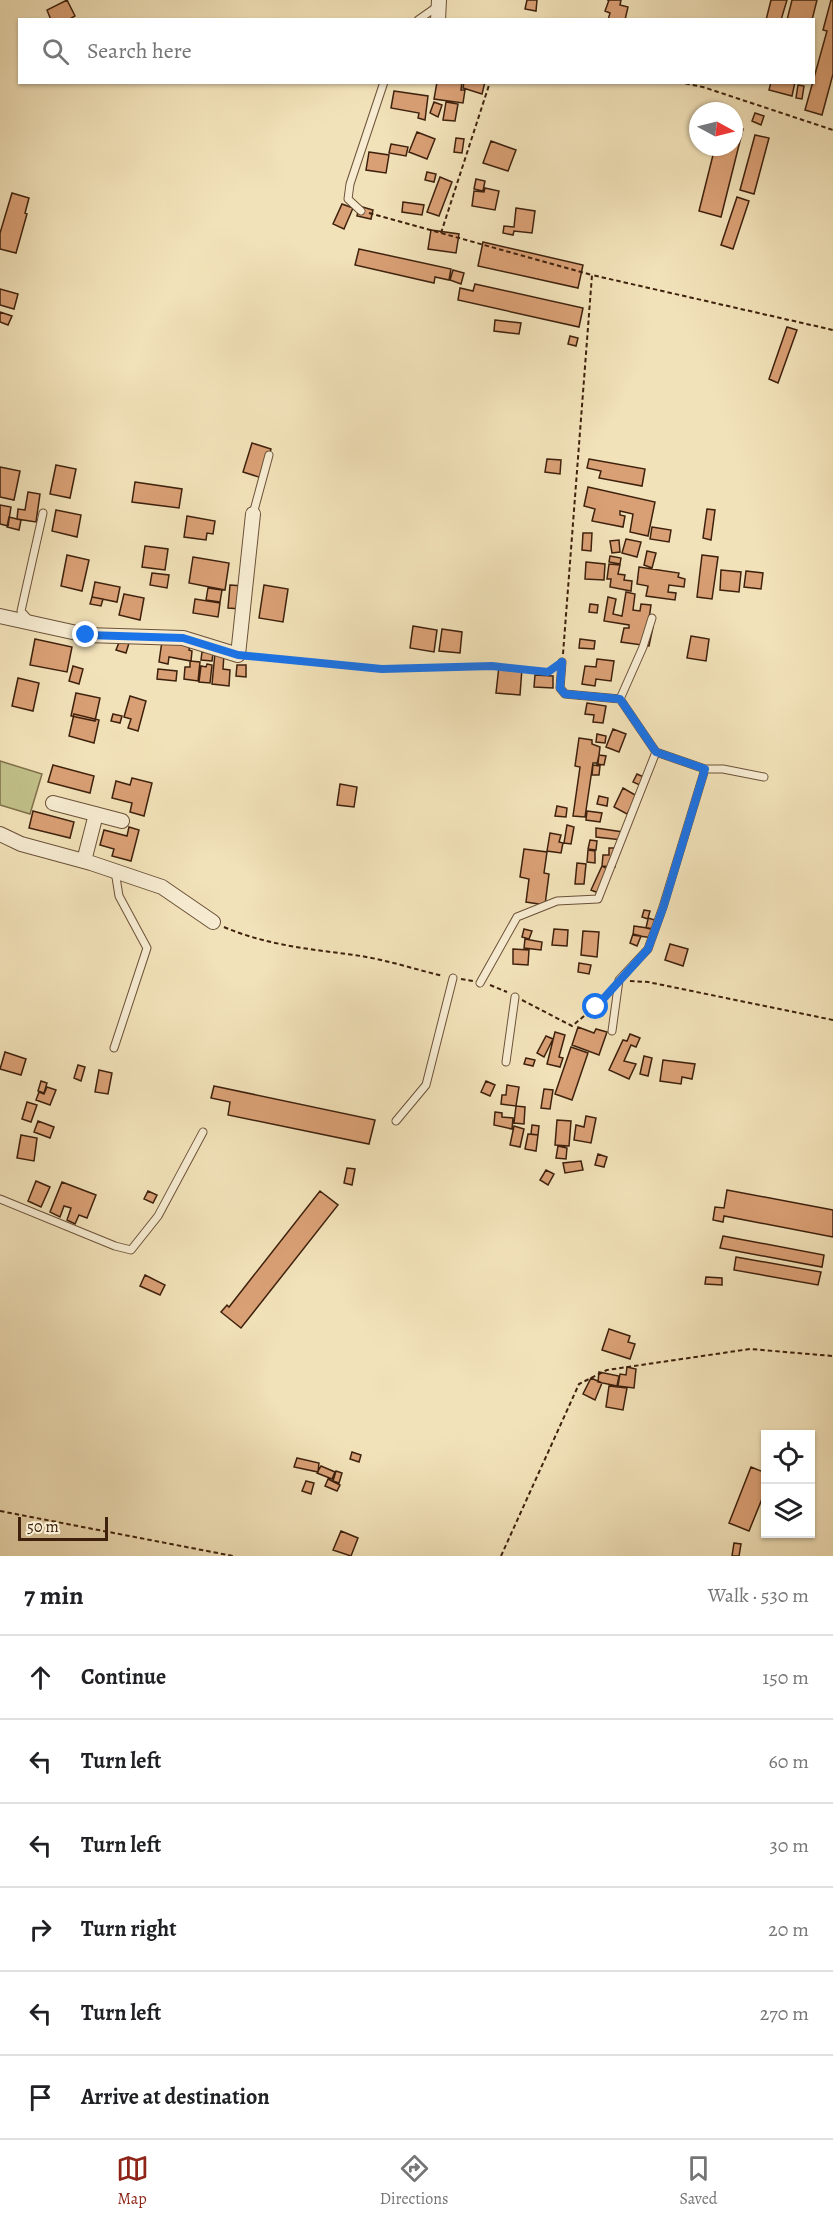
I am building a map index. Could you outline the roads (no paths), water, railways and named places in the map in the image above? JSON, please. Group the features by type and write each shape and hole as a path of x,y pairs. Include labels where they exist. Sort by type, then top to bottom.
{"street":[{"path":"0,616 86,635 183,638 238,655 253,514"},
{"path":"53,803 122,820"},
{"path":"84,861 96,814"},
{"path":"0,834 21,844 84,861 162,887 213,922"}],"lane":[{"path":"422,18 439,8"},
{"path":"360,211 348,199 383,84"},
{"path":"253,514 269,455"},
{"path":"32,623 21,611 43,513"},
{"path":"620,699 643,647 652,618"},
{"path":"562,662 560,688 565,694 620,699"},
{"path":"620,699 656,752 705,769 723,769 764,777"},
{"path":"480,983 517,917 557,901 598,898 656,752"},
{"path":"612,1030 619,980 648,949 663,908 705,769"},
{"path":"114,1048 147,948 119,896 115,871"},
{"path":"396,1120 426,1085 453,978"},
{"path":"506,1062 516,997"},
{"path":"0,1199 115,1246 131,1250 158,1216 203,1132"}]}
